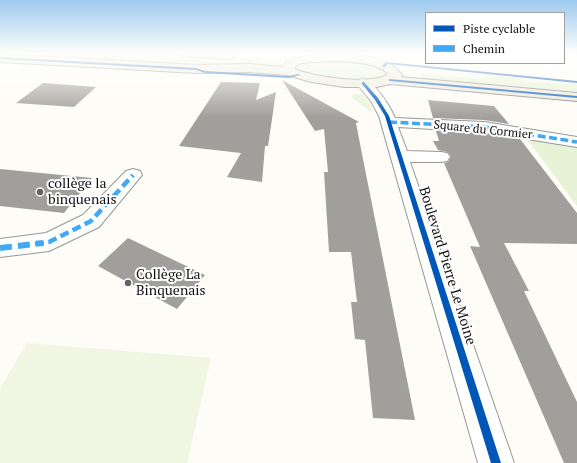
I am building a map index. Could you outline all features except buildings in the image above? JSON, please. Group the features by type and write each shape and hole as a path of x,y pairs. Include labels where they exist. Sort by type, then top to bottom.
{"main road":[{"path":"297,75 319,80 343,83 363,83 391,75 402,75"},
{"path":"391,75 577,97"},
{"path":"498,75 577,82"}],"street":[{"name":"Boulevard Pierre Le Moine","path":"363,83 381,105 389,122 496,463"},
{"name":"Square du Cormier","path":"389,122 484,127 577,142"},
{"path":"399,156 441,158"},
{"path":"0,248 49,242 91,221 132,175"}],"green space":[{"path":"312,75 383,75 367,80 329,79"},
{"path":"420,75 481,79 494,76 520,78 522,81 577,84 577,95 422,81"},
{"path":"354,94 362,94 369,103 373,113 352,98 351,96"},
{"path":"535,132 577,136 577,206 527,139"},
{"path":"27,343 211,358 187,463 0,463 0,388"}],"marked path":[{"path":"389,122 484,127 577,142"},
{"path":"0,248 49,242 91,221 133,175"}],"cycle path":[{"path":"249,75 289,77 298,75"},
{"path":"503,75 577,82"},
{"path":"390,80 577,97"},
{"path":"363,83 377,99 387,116 496,463"}],"place":[{"name":"collège la binquenais","path":"40,192"},
{"name":"Collège La Binquenais","path":"128,283"}]}
